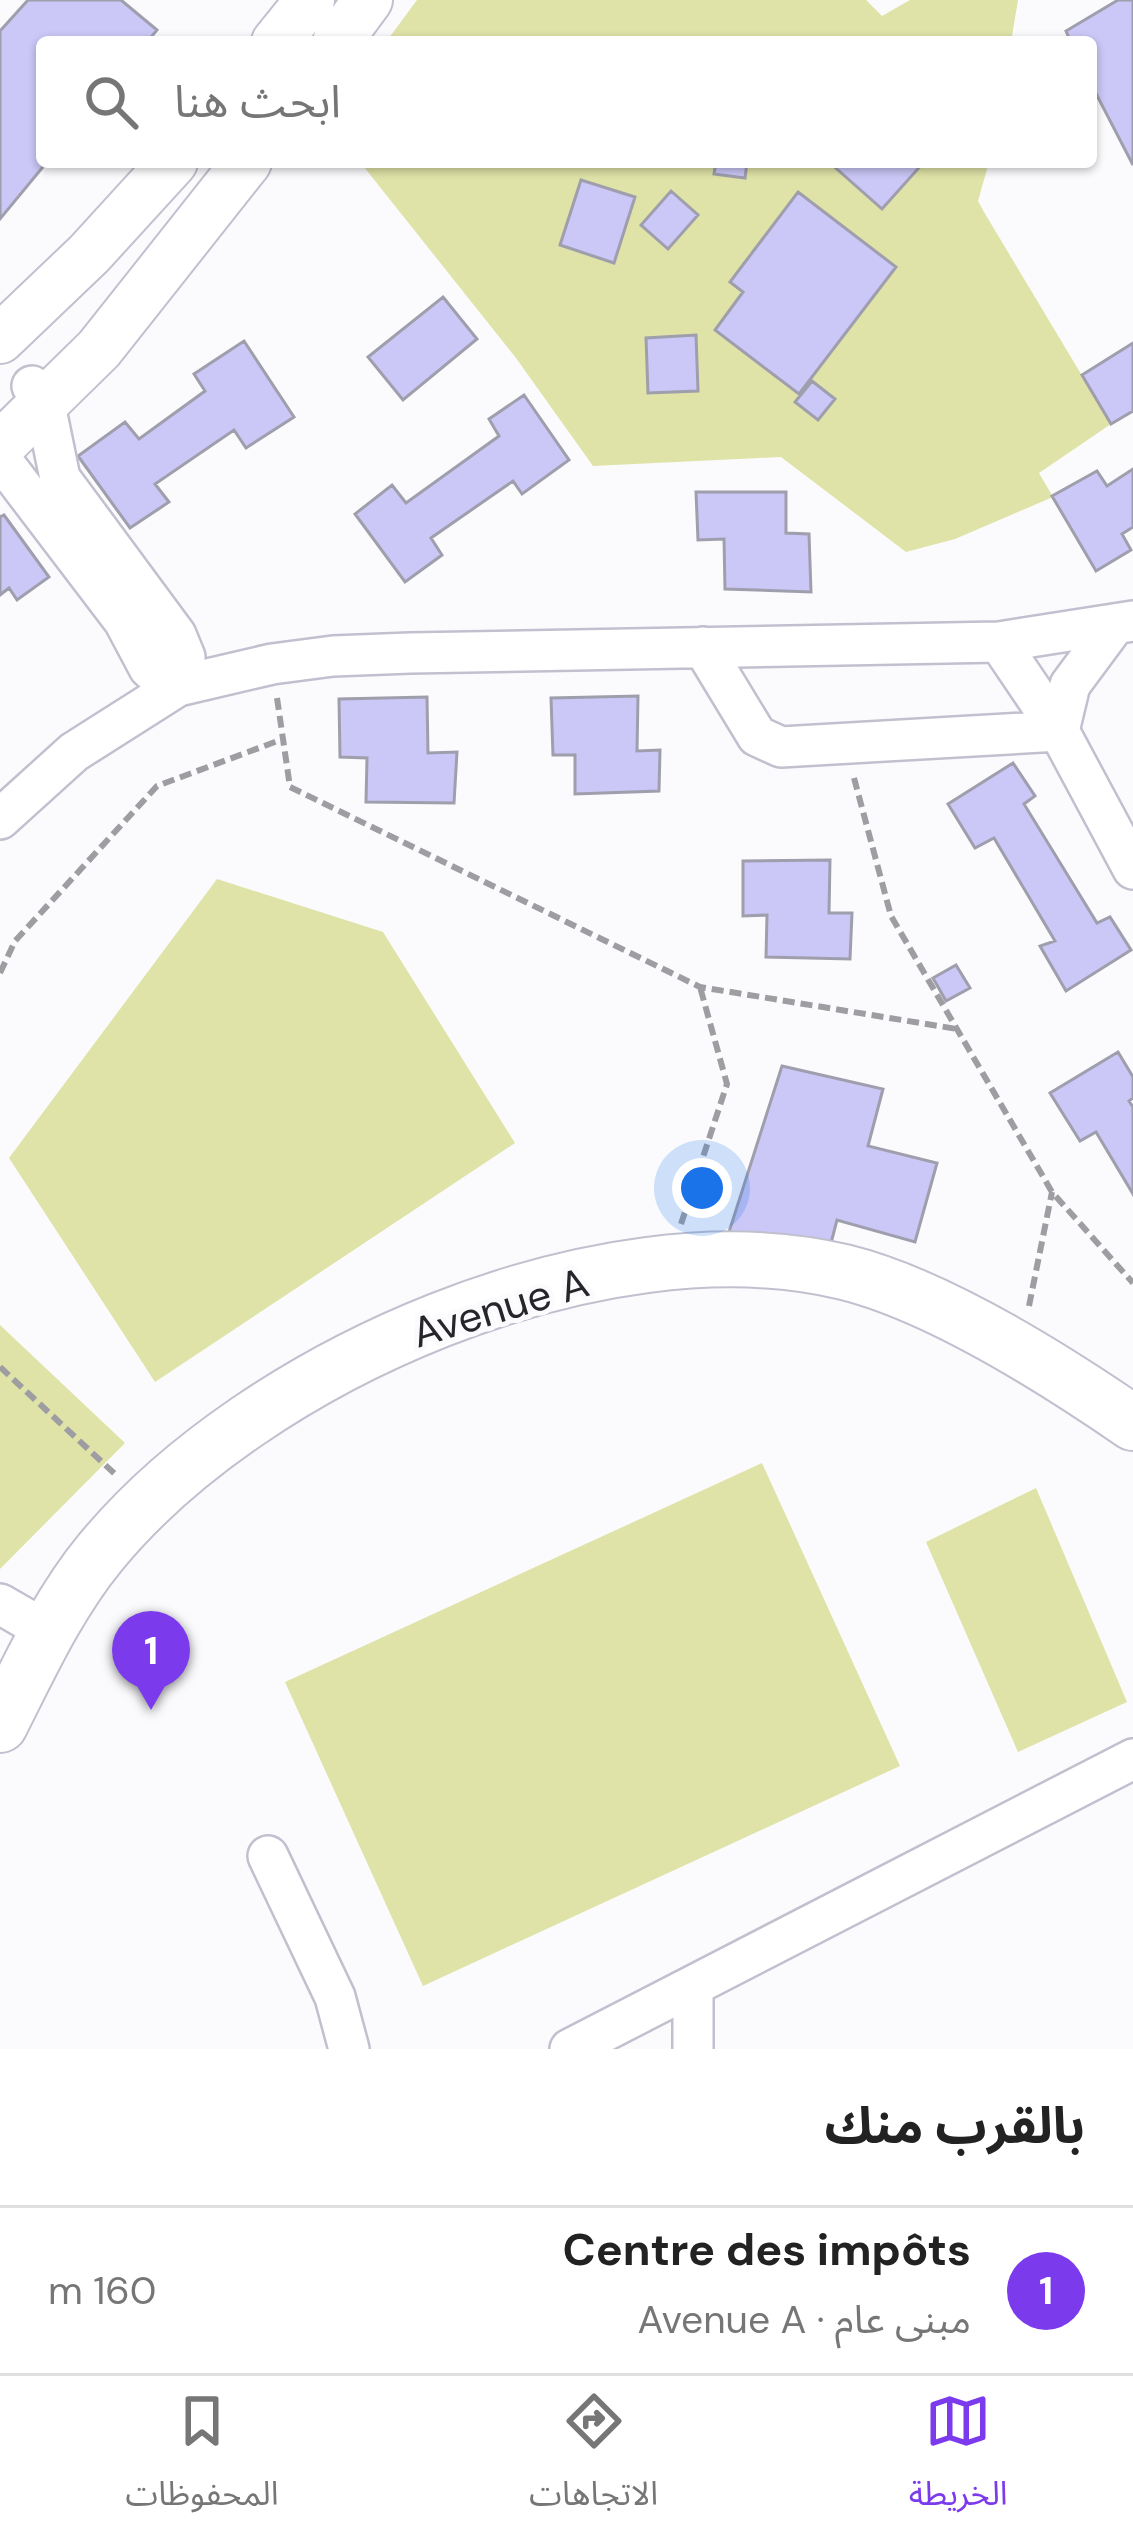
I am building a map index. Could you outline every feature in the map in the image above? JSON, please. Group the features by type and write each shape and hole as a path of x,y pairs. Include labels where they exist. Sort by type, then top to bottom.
{"main road":[{"name":"Avenue A","path":"0,1725 47,1630 100,1552 188,1465 283,1399 373,1348 470,1308 560,1282 669,1262 760,1261 844,1272 912,1298 1019,1351 1133,1423"}],"street":[{"path":"281,36 310,0"},
{"path":"341,36 368,0"},
{"path":"11,398 63,281 167,168"},
{"path":"11,398 99,349 242,168"},
{"path":"11,398 158,644"},
{"path":"11,398 111,602 158,644 272,664"},
{"path":"0,819 74,752 178,686 272,664 410,652 999,642 1123,624"},
{"path":"1059,731 1070,685 1123,624"},
{"path":"999,642 1059,731 1133,869"},
{"path":"158,644 149,668 178,686"},
{"path":"116,722 158,644"},
{"path":"703,647 757,736 781,746 1059,731"},
{"path":"0,1604 47,1630"},
{"path":"570,2049 1133,1759"},
{"path":"268,1856 335,1997 349,2049"},
{"path":"693,1987 693,2049"}],"path":[{"path":"272,664 290,787 700,987 957,1029"},
{"path":"0,973 15,941 157,786 283,739"},
{"path":"845,743 891,916 1052,1192 1133,1283"},
{"path":"669,1262 727,1084 700,987"},
{"path":"1019,1351 1052,1192"},
{"path":"0,1367 148,1504"}],"green space":[{"path":"417,0 866,0 882,16 910,0 1018,0 1012,36 390,36"},
{"path":"365,168 987,168 978,201 1111,424 1039,473 1053,497 955,539 906,552 781,457 593,466 516,358"},
{"path":"217,879 383,932 515,1143 155,1382 9,1158"},
{"path":"0,1325 125,1443 0,1569"},
{"path":"762,1463 900,1766 423,1986 285,1682"},
{"path":"1036,1488 1127,1702 1018,1752 926,1542"}],"building":[{"path":"28,0 121,0 157,30 152,36 36,36 36,168 42,168 0,219 0,31"},
{"path":"1118,0 1133,0 1133,165 1097,96 1097,36 1068,36 1066,31"},
{"path":"715,168 746,168 745,178 714,174"},
{"path":"836,168 919,168 882,209"},
{"path":"581,180 635,197 614,263 560,245"},
{"path":"671,191 698,215 668,249 641,225"},
{"path":"798,192 896,267 799,394 715,330 743,292 730,282"},
{"path":"443,297 477,339 403,400 368,357"},
{"path":"696,335 698,391 648,393 646,338"},
{"path":"244,341 294,417 246,448 234,430 155,484 169,502 130,528 78,456 125,422 139,439 205,391 194,374"},
{"path":"1133,343 1133,411 1111,424 1082,375"},
{"path":"812,381 835,399 818,420 795,402"},
{"path":"524,395 569,460 522,494 513,481 431,538 442,555 405,582 355,514 392,485 406,503 499,436 489,419"},
{"path":"1133,469 1133,527 1122,534 1131,550 1096,571 1052,496 1097,471 1107,486"},
{"path":"696,492 786,492 786,533 809,534 811,592 725,589 724,539 698,540"},
{"path":"4,515 49,577 17,600 9,588 0,595 0,517"},
{"path":"638,696 637,751 660,750 659,791 575,794 575,755 553,755 551,698"},
{"path":"427,697 428,753 457,752 454,803 366,802 367,758 340,757 339,699"},
{"path":"1013,763 1035,796 1024,804 1097,923 1110,917 1131,950 1066,991 1040,946 1055,941 994,838 975,848 948,804"},
{"path":"830,860 829,913 852,913 850,959 766,957 767,915 743,916 743,861"},
{"path":"956,965 970,988 946,1001 933,978"},
{"path":"1118,1052 1133,1077 1129,1101 1133,1107 1133,1194 1096,1132 1080,1141 1050,1093"},
{"path":"782,1066 883,1089 868,1146 937,1163 915,1242 837,1220 831,1243 729,1232"}],"place":[{"name":"Centre des impôts","path":"151,1710"}]}
